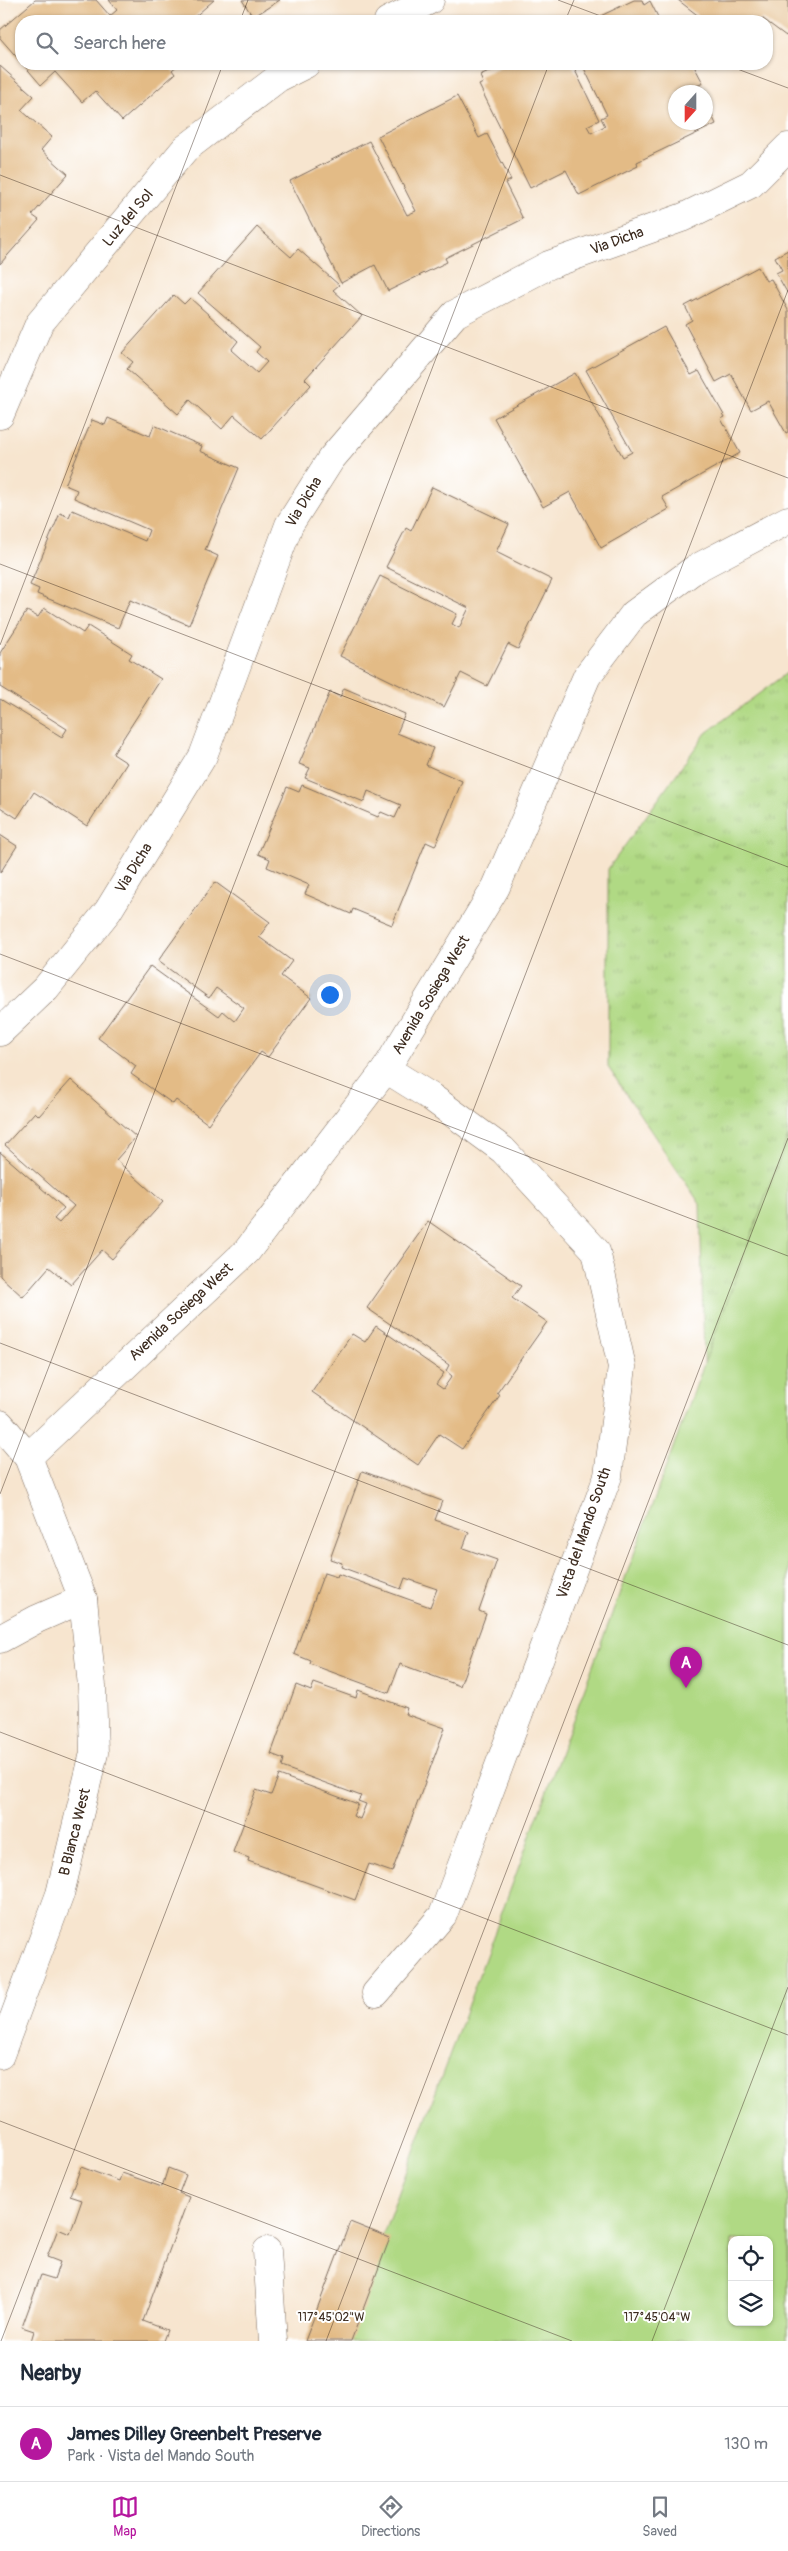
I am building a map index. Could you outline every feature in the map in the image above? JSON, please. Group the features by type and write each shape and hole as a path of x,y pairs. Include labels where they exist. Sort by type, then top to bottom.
{"street":[{"path":"400,15 430,0"},
{"name":"Luz del Sol","path":"0,415 39,324 185,149 278,78 294,70"},
{"name":"Via Dicha","path":"0,1032 46,988 108,911 203,756 289,525 331,459 455,314 549,265 684,217 751,184 788,147"},
{"name":"Avenida Sosiega West","path":"28,1457 247,1251 386,1069 496,887 587,676 634,614 695,569 788,520"},
{"name":"Vista del Mando South","path":"376,1993 443,1915 608,1476 622,1367 596,1251 504,1150 431,1097 386,1069"},
{"name":"B Blanca West","path":"0,1424 28,1457 83,1599 92,1686 94,1753 60,1894 0,2055"},
{"path":"0,1639 38,1619 83,1599"},
{"path":"267,2251 273,2341"}],"green space":[{"path":"788,672 788,2341 460,2341 705,1394 700,1204 608,1067 608,869 706,733"},
{"path":"788,1136 788,2341 344,2341"}],"building":[{"path":"35,0 96,0 109,15 18,15"},
{"path":"109,0 214,0 197,15 111,15 117,10"},
{"path":"242,0 280,0 256,15 252,15"},
{"path":"634,0 642,0 644,5 650,1 657,15 603,15"},
{"path":"678,0 788,0 788,33 786,36 773,26 773,15 697,15"},
{"path":"15,17 15,55 0,38 0,30"},
{"path":"0,66 34,96 21,110 52,137 41,150 68,174 32,215 39,220 0,264"},
{"path":"28,70 172,70 175,74 122,121 95,91 82,102 55,72 41,85"},
{"path":"493,70 575,70 599,120 587,126 591,133 605,126 601,118 607,115 585,70 696,70 703,83 699,85 668,85 668,130 704,130 637,162 638,166 579,195 566,170 530,188 479,85 483,83 480,76"},
{"path":"457,96 479,138 487,134 511,180 505,183 523,219 445,258 447,262 388,291 375,265 341,283 290,181 369,141 407,215 416,211 378,136"},
{"path":"257,227 291,257 298,249 339,285 333,290 362,316 305,379 311,385 262,439 234,415 222,429 190,400 178,414 127,369 133,362 122,353 174,295 184,304 190,298 238,341 231,350 257,373 267,362 256,352 260,347 198,293"},
{"path":"788,250 788,294 776,273 782,270 775,257"},
{"path":"758,267 766,281 771,279 788,310 788,432 786,433 768,401 751,410 731,374 716,382 685,324 692,320 685,306"},
{"path":"664,327 691,375 699,371 725,417 721,419 740,453 662,497 669,509 601,548 570,492 543,507 494,418 575,373 623,457 632,452 586,370"},
{"path":"108,418 150,436 154,425 202,446 200,451 239,468 205,550 218,556 189,625 130,600 118,628 37,594 39,589 30,585 60,513 69,517 72,510 145,541 149,530 74,498 77,490 65,485 92,420 105,425"},
{"path":"432,487 509,524 496,552 552,580 518,649 508,644 487,686 461,673 444,707 340,656 380,576 457,614 452,624 459,628 469,608 386,567 406,528 411,531"},
{"path":"44,608 83,633 88,626 132,654 129,659 161,679 113,754 127,763 87,826 34,792 17,818 0,807 0,699 62,737 67,729 0,687 0,653 27,611 38,617"},
{"path":"344,688 405,714 397,733 433,748 426,765 462,781 435,846 426,842 392,925 353,909 351,914 305,894 309,885 267,867 270,859 258,854 287,787 299,792 302,785 378,817 381,812 395,818 401,805 368,791 364,802 305,778 310,768 299,764 330,692 340,697"},
{"path":"0,835 17,846 0,873"},
{"path":"215,882 270,922 259,937 292,961 281,976 311,998 268,1057 261,1052 208,1124 176,1100 173,1104 131,1074 136,1066 98,1038 150,966 219,1016 223,1011 235,1021 244,1008 216,988 209,998 158,961"},
{"path":"71,1080 136,1137 116,1160 163,1202 112,1259 102,1250 71,1285 49,1267 23,1297 0,1276 0,1152 64,1208 54,1219 59,1223 74,1206 5,1145 35,1112 39,1116"},
{"path":"428,1221 521,1286 512,1298 547,1322 497,1393 500,1395 462,1449 439,1434 418,1465 312,1392 352,1334 365,1342 376,1326 444,1373 436,1384 443,1389 452,1376 446,1371 449,1365 367,1308"},
{"path":"362,1471 442,1501 435,1520 469,1532 463,1548 497,1560 479,1611 486,1614 460,1686 400,1664 389,1693 310,1664 311,1661 294,1654 324,1573 337,1577 338,1574 430,1607 437,1589 405,1578 401,1589 341,1567 342,1563 330,1559"},
{"path":"314,1683 356,1698 358,1690 407,1708 405,1714 445,1728 392,1872 369,1864 355,1900 248,1861 249,1858 233,1852 256,1790 271,1795 279,1775 358,1804 353,1816 360,1819 366,1804 358,1801 361,1796 282,1767 284,1759 271,1754 296,1685 311,1691"},
{"path":"81,2167 119,2181 122,2173 162,2187 168,2168 186,2175 179,2193 189,2197 143,2321 167,2330 163,2341 31,2341 34,2331 22,2327 41,2275 54,2279 60,2262 47,2257 58,2229 70,2234 82,2200 70,2196"},
{"path":"350,2222 390,2238 351,2341 305,2341"}],"place":[{"name":"James Dilley Greenbelt Preserve","path":"686,1688"}]}
